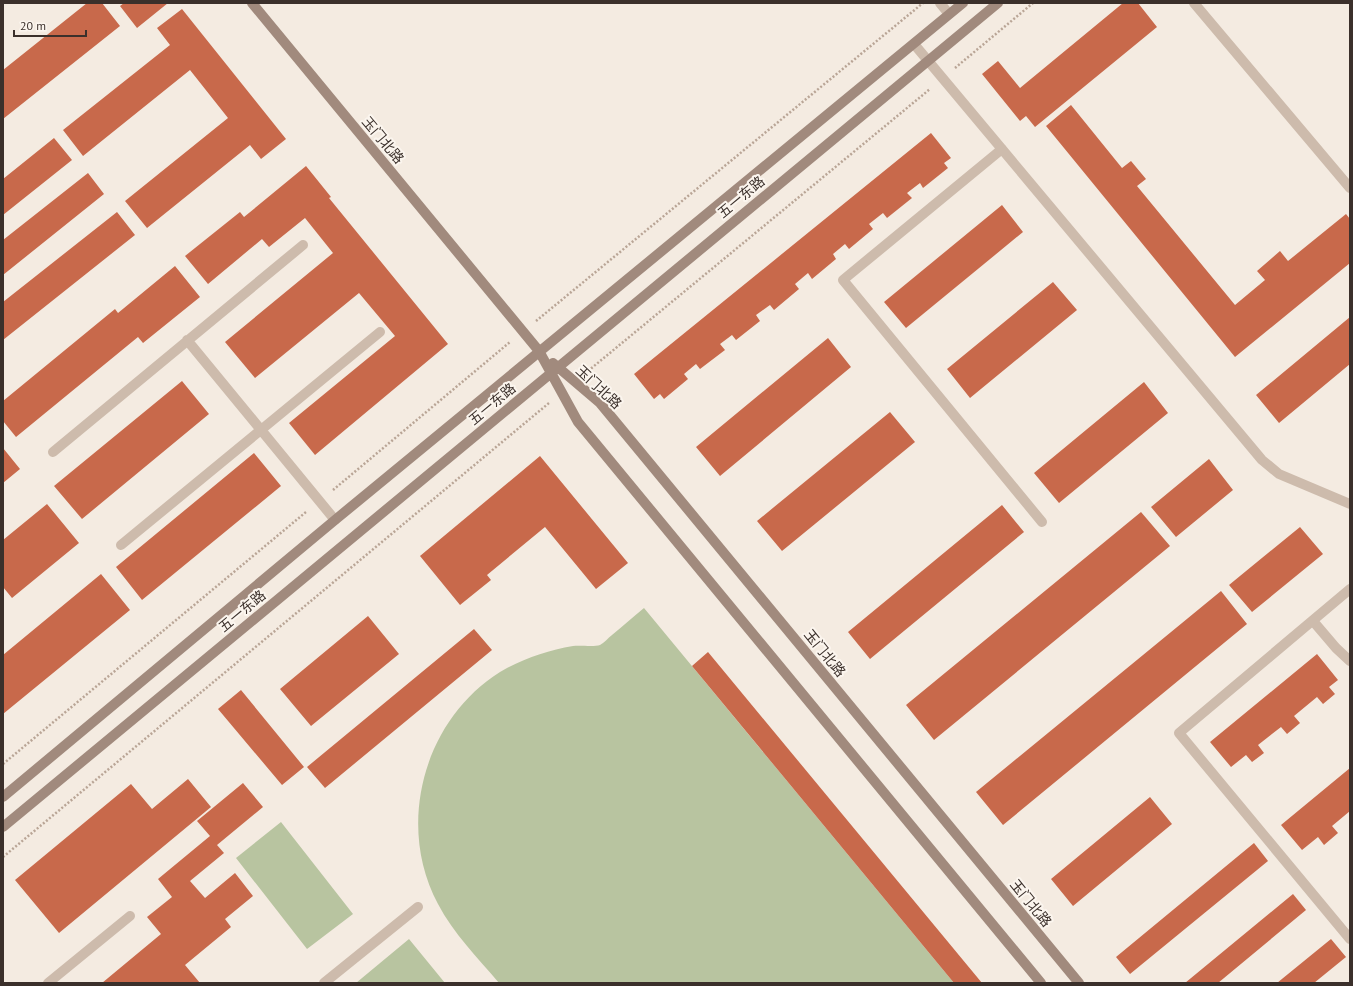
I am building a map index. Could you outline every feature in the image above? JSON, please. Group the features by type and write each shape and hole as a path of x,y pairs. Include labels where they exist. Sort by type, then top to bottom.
{"street":[{"name":"玉门北路","path":"252,3 554,370 574,382 600,403 1079,983"},
{"path":"940,3 950,14"},
{"name":"五一东路","path":"3,797 335,520 963,3"},
{"name":"五一东路","path":"3,827 998,3"},
{"path":"1194,3 1350,188"},
{"path":"914,44 1262,460 1279,474 1350,504"},
{"path":"1002,149 843,280 1042,522"},
{"path":"53,452 303,245"},
{"path":"121,545 380,332"},
{"path":"187,340 335,520"},
{"name":"玉门北路","path":"554,370 562,392 578,422 1041,983"},
{"path":"1350,589 1179,733 1350,939"},
{"path":"1312,621 1350,662"},
{"path":"324,983 418,907"},
{"path":"48,983 130,916"}],"path":[{"path":"3,764 523,332 923,3"},
{"path":"574,382 1033,3"},
{"path":"3,857 562,392"}],"green space":[{"path":"644,608 954,983 499,983 466,945 444,915 438,904 425,872 419,839 419,805 426,772 438,741 456,712 479,688 507,668 539,654 573,646 600,645"},
{"path":"281,822 353,914 307,949 236,858"},
{"path":"409,939 445,983 356,983"}],"building":[{"path":"87,3 102,3 120,26 3,119 3,70"},
{"path":"124,3 168,3 137,28 120,6"},
{"path":"1123,3 1138,3 1157,27 1035,127 1026,116 1020,121 982,74 998,61 1020,88"},
{"path":"182,9 286,139 261,159 250,145 147,228 125,201 228,118 190,70 83,156 63,130 170,45 157,28"},
{"path":"1071,105 1122,168 1131,161 1146,179 1137,186 1235,305 1265,280 1257,271 1280,251 1288,261 1346,214 1350,219 1350,263 1235,357 1046,126"},
{"path":"931,133 951,158 944,163 948,168 923,188 920,183 907,193 912,198 887,218 883,213 869,224 873,229 849,249 845,244 833,254 836,259 812,279 808,273 795,284 799,289 774,310 770,305 756,315 760,321 736,340 732,335 720,344 725,350 700,369 696,364 684,374 688,379 664,399 660,394 654,399 634,374"},
{"path":"54,138 72,160 3,215 3,179"},
{"path":"306,166 331,197 329,198 448,344 315,455 289,423 395,336 359,293 255,378 225,342 333,253 305,218 269,247 262,239 208,284 185,256 240,212 244,217"},
{"path":"88,173 104,194 3,275 3,240"},
{"path":"1002,205 1023,232 906,328 884,302"},
{"path":"117,212 135,235 3,340 3,302"},
{"path":"175,266 200,297 143,343 138,337 16,437 3,421 3,401 115,309 118,313"},
{"path":"1053,282 1077,310 970,398 947,369"},
{"path":"1350,317 1350,364 1279,423 1256,395"},
{"path":"828,338 851,367 720,476 696,447"},
{"path":"182,381 209,414 82,519 54,486"},
{"path":"1144,382 1168,413 1059,503 1034,473"},
{"path":"890,412 915,442 782,551 757,521"},
{"path":"3,448 20,469 3,483"},
{"path":"254,453 281,486 142,600 116,567"},
{"path":"540,456 628,563 596,589 545,527 487,575 491,580 460,605 420,556"},
{"path":"1209,459 1233,490 1176,537 1151,507"},
{"path":"47,504 79,543 12,598 3,587 3,540"},
{"path":"1002,505 1024,532 870,659 848,632"},
{"path":"1141,512 1170,546 934,740 906,705"},
{"path":"1300,527 1323,554 1252,612 1229,585"},
{"path":"101,574 130,610 3,714 3,655"},
{"path":"1221,591 1247,624 1003,825 976,792"},
{"path":"368,616 399,654 311,726 280,689"},
{"path":"474,629 492,650 325,788 307,767"},
{"path":"708,652 982,983 954,983 692,666"},
{"path":"1317,654 1338,680 1329,687 1335,694 1323,704 1317,697 1294,716 1300,723 1287,734 1281,727 1258,745 1264,753 1252,762 1246,755 1231,767 1210,742"},
{"path":"241,690 304,767 282,785 218,709"},
{"path":"1350,768 1350,811 1332,826 1338,833 1324,845 1318,837 1302,850 1281,825"},
{"path":"188,779 211,807 59,933 15,880 131,784 152,809"},
{"path":"243,783 263,807 217,845 224,853 190,881 205,898 235,873 253,896 225,919 231,927 185,965 200,983 102,983 161,934 147,917 172,897 158,879 210,836 197,821"},
{"path":"1150,797 1172,824 1073,906 1051,879"},
{"path":"1254,843 1268,861 1130,974 1116,957"},
{"path":"1293,894 1306,910 1218,983 1185,983"},
{"path":"1331,939 1346,957 1314,983 1277,983"}]}
